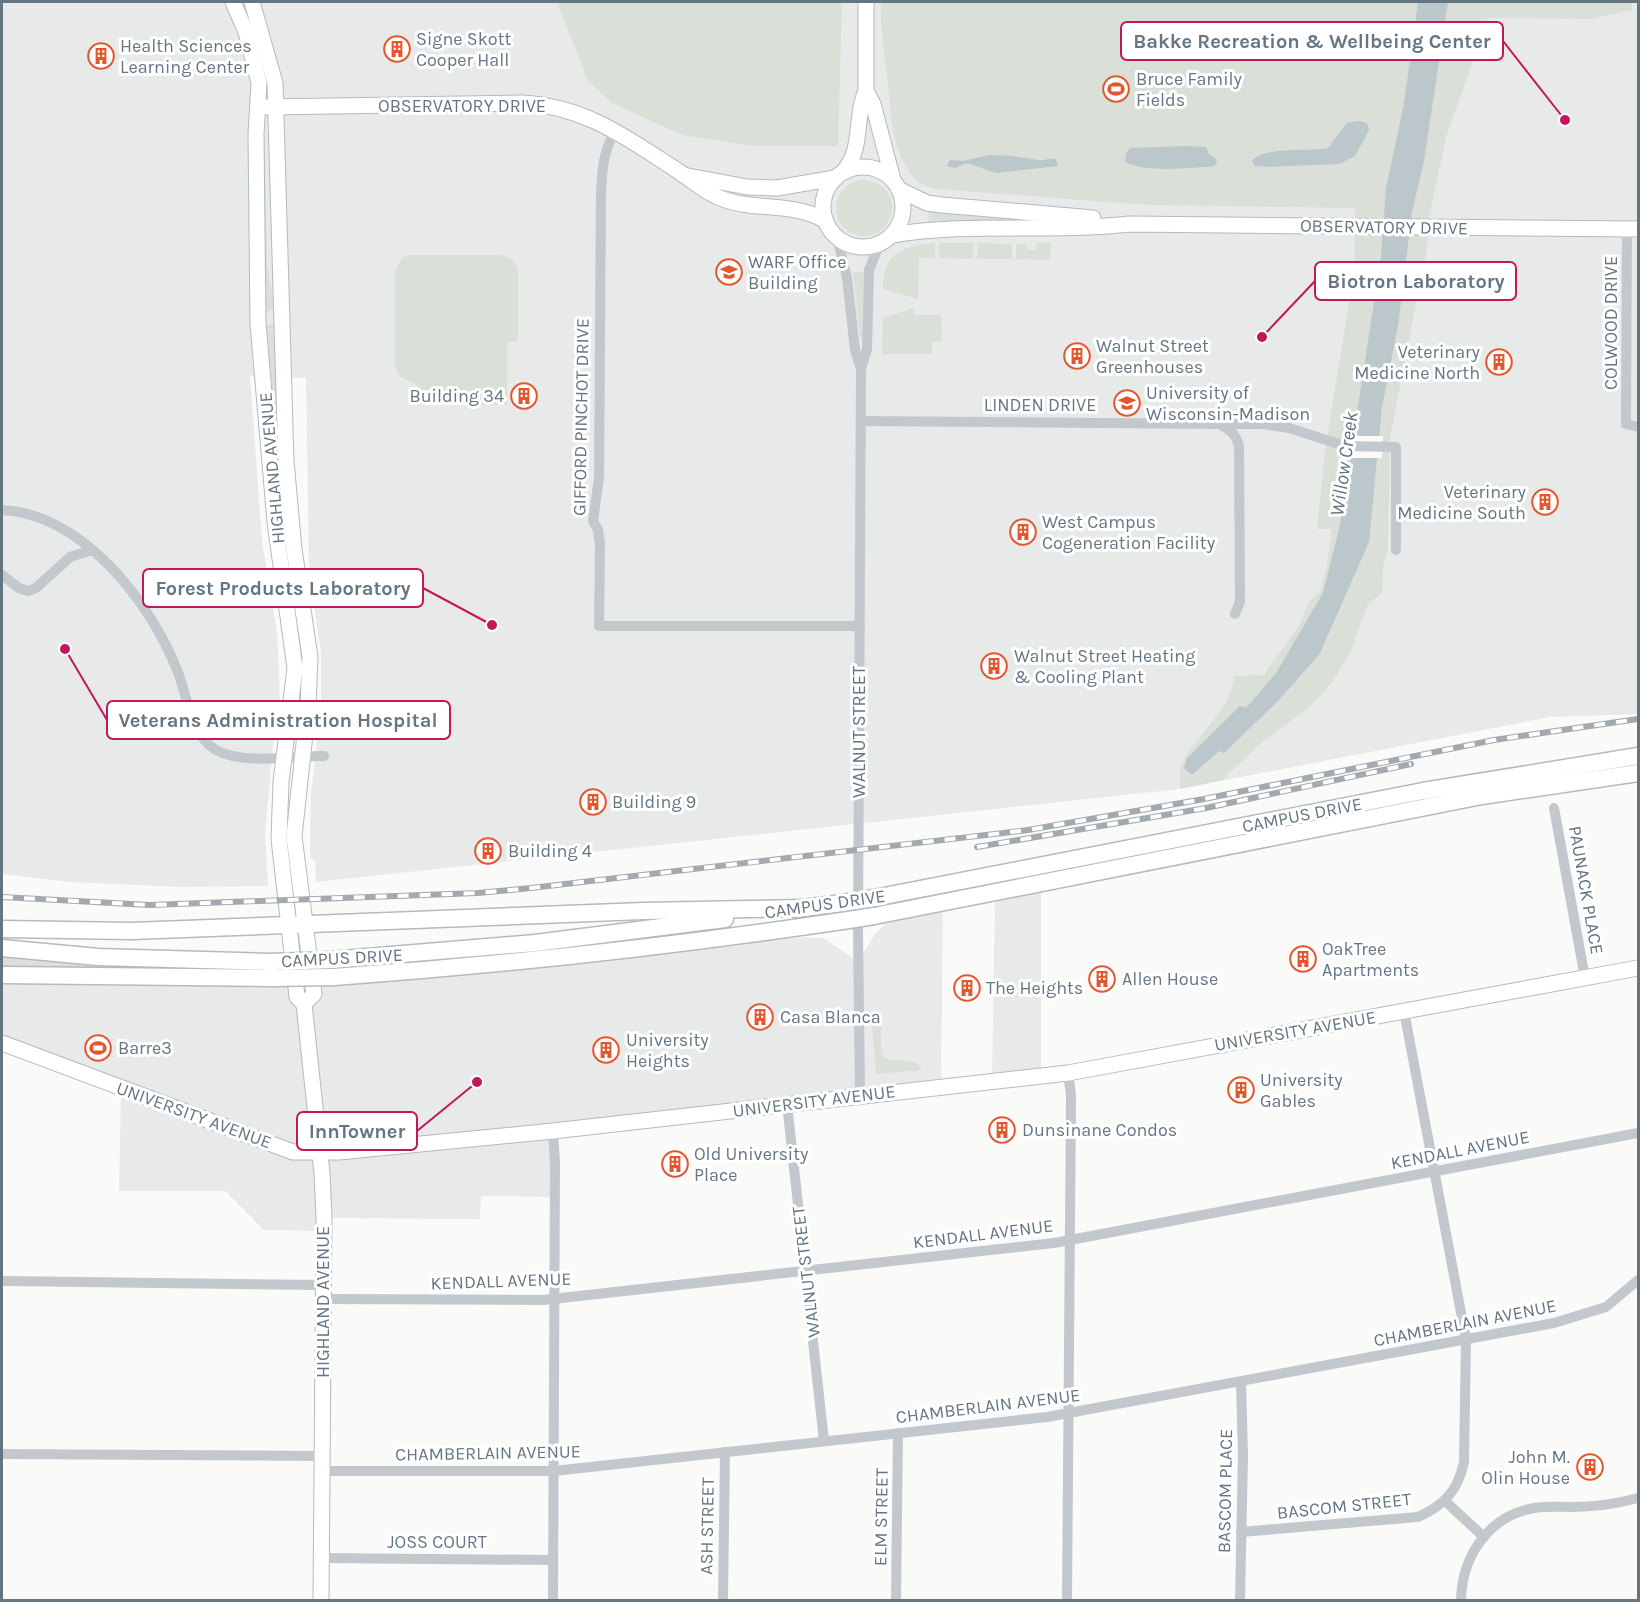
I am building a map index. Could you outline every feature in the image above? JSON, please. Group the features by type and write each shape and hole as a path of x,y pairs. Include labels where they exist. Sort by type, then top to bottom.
{"main road":[{"name":"CAMPUS DRIVE","path":"332,969 874,898 1423,791 1638,756"},
{"name":"CAMPUS DRIVE","path":"2,975 494,965 735,937 874,916 1482,796 1638,773"},
{"path":"2,929 85,932 643,911 806,908"},
{"name":"CAMPUS DRIVE","path":"2,948 271,970"}],"street":[{"name":"HIGHLAND AVENUE","path":"234,2 254,58 259,83 258,322 275,522 295,668 284,757 279,839 297,997 304,1004 320,1152 324,1218 321,1600"},
{"name":"HIGHLAND AVENUE","path":"252,2 275,83 286,461 294,549 310,657 309,696 294,836 314,994 304,1004"},
{"path":"866,2 866,91 860,104 854,156 824,198 826,221 837,237 850,245 865,247 886,239 902,214 873,104 866,91"},
{"name":"OBSERVATORY DRIVE","path":"258,108 543,104 577,112 615,131 683,175 698,189 722,199 760,206 800,209 826,221"},
{"name":"GIFFORD PINCHOT DRIVE","path":"615,131 602,164 599,478 597,509 593,520 598,530 600,544 599,626 860,626"},
{"path":"839,175 856,167 870,167 883,172 896,185"},
{"name":"OBSERVATORY DRIVE","path":"683,175 747,187 777,188 839,175"},
{"name":"OBSERVATORY DRIVE","path":"896,185 927,203 1102,218 1129,224"},
{"name":"OBSERVATORY DRIVE","path":"886,239 940,228 1102,227 1129,224 1633,229"},
{"name":"COLWOOD DRIVE","path":"1632,424 1633,229"},
{"name":"WALNUT STREET","path":"837,237 847,278 855,350 861,369"},
{"name":"WALNUT STREET","path":"861,1095 861,369 867,349 869,270 886,239"},
{"name":"LINDEN DRIVE","path":"861,421 1263,424 1289,428 1348,447 1396,447 1396,550"},
{"path":"1222,425 1235,436 1239,448 1240,602 1235,614"},
{"path":"2,510 33,515 68,531 92,550 123,581 163,641 178,672 203,741 234,757 324,756"},
{"path":"2,575 19,588 28,591 36,588 70,558 92,550"},
{"name":"PAUNACK PLACE","path":"1554,808 1585,978"},
{"name":"UNIVERSITY AVENUE","path":"2,1043 293,1152 320,1152 553,1131 1068,1073 1638,968"},
{"path":"1404,1011 1466,1340 1464,1462 1460,1480 1445,1501 1484,1537"},
{"path":"1067,1600 1071,1095 1068,1073"},
{"name":"WALNUT STREET","path":"787,1104 824,1441"},
{"path":"553,1131 555,1163 553,1600"},
{"name":"KENDALL AVENUE","path":"2,1281 554,1299 1070,1240 1638,1133"},
{"name":"CHAMBERLAIN AVENUE","path":"2,1454 554,1471 1070,1414 1587,1315 1606,1307 1638,1280"},
{"name":"BASCOM PLACE","path":"1240,1600 1241,1382"},
{"name":"ELM STREET","path":"896,1600 898,1433"},
{"name":"ASH STREET","path":"723,1600 725,1452"},
{"path":"1461,1600 1461,1585 1467,1564 1484,1537 1496,1524 1529,1509 1602,1506 1638,1498"},
{"name":"BASCOM STREET","path":"1241,1532 1418,1517 1445,1501"},
{"name":"JOSS COURT","path":"321,1558 553,1560"}],"shaded area":[{"name":"University of Wisconsin-Madison","path":"2,2 1638,2 1638,714 1550,717 1180,789 316,882 315,861 310,857 310,832 311,794 321,703 321,653 309,570 306,378 250,376 262,541 277,632 279,674 280,712 273,745 265,835 268,886 184,887 69,882 2,874"},
{"path":"557,2 842,2 838,146 753,146 682,135 612,103 588,81"},
{"path":"881,2 1632,2 1632,10 1591,19 1488,18 1447,134 1429,216 1427,248 1390,437 1388,548 1383,567 1382,593 1368,604 1351,651 1333,681 1311,706 1261,743 1222,780 1180,789 1180,771 1183,761 1189,750 1221,711 1232,689 1234,676 1264,675 1300,624 1309,602 1320,592 1326,570 1332,529 1317,529 1326,444 1354,273 1355,208 1148,205 937,189 922,184 910,174 896,143 882,38"},
{"path":"1418,2 1448,2 1424,161 1412,212 1398,326 1382,407 1369,542 1319,655 1277,702 1224,753 1219,751 1192,775 1184,768 1187,758 1240,706 1246,708 1276,673 1323,593 1340,525 1381,256 1386,188 1404,103"},
{"path":"1358,121 1367,123 1369,130 1355,156 1340,164 1266,167 1255,166 1252,161 1258,156 1276,151 1328,148 1347,123"},
{"path":"262,142 265,142 267,264 274,306 266,314"},
{"path":"1206,147 1209,154 1217,160 1215,166 1156,169 1125,162 1126,153 1130,148"},
{"path":"989,155 1041,160 1056,159 1058,166 996,173 967,163 955,168 947,166 950,160 963,161"},
{"path":"864,180 875,182 884,188 890,197 892,208 890,219 884,228 875,234 864,236 853,234 844,228 838,219 836,208 838,197 844,188 853,182"},
{"path":"929,210 1032,218 1032,222 928,223"},
{"path":"1051,242 1050,260 1016,259 1016,244 1026,243 1026,249 1036,250 1037,243"},
{"path":"935,243 935,258 919,258 918,299 883,289 886,267 891,259 904,250"},
{"path":"939,243 974,243 973,259 939,258"},
{"path":"978,243 1012,244 1012,259 977,259"},
{"path":"410,255 503,255 513,260 518,269 518,342 507,342 507,405 417,404 417,385 399,376 395,365 395,272 402,258"},
{"path":"853,272 864,272 862,338 860,337"},
{"path":"914,308 914,315 941,315 942,341 932,341 932,354 882,354 883,318"},
{"path":"276,322 285,525 283,525 267,326"},
{"path":"1041,884 1041,1076 992,1081 995,893"},
{"path":"943,903 941,1087 553,1131 555,1197 481,1196 480,1219 324,1218 324,1231 264,1230 225,1191 119,1191 121,1088 2,1043 2,975 272,978 735,937 824,938 858,962 875,934 890,919"},
{"path":"2,956 118,965 118,968 2,966"},
{"path":"872,1021 881,1024 881,1048 885,1058 917,1063 922,1070 876,1074"}],"pier":[{"path":"1352,436 1383,436 1382,458 1349,458"}],"railway":[{"path":"2,897 150,905 478,893 531,888 1028,830 1204,799 1494,740 1638,719"},
{"path":"977,847 1206,808 1411,764"}],"place":[{"name":"Signe Skott Cooper Hall","path":"397,49"},
{"name":"Health Sciences Learning Center","path":"101,56"},
{"name":"Bruce Family Fields","path":"1116,89"},
{"name":"Bakke Recreation & Wellbeing Center","path":"1565,120"},
{"name":"WARF Office Building","path":"729,272"},
{"name":"Biotron Laboratory","path":"1262,337"},
{"name":"Walnut Street Greenhouses","path":"1077,356"},
{"name":"Veterinary Medicine North","path":"1499,362"},
{"name":"Building 34","path":"524,396"},
{"name":"University of Wisconsin-Madison","path":"1127,403"},
{"name":"Veterinary Medicine South","path":"1545,502"},
{"name":"West Campus Cogeneration Facility","path":"1023,532"},
{"name":"Forest Products Laboratory","path":"492,625"},
{"name":"Veterans Administration Hospital","path":"65,649"},
{"name":"Walnut Street Heating & Cooling Plant","path":"994,666"},
{"name":"Building 9","path":"593,802"},
{"name":"Building 4","path":"488,851"},
{"name":"OakTree Apartments","path":"1303,959"},
{"name":"Allen House","path":"1102,979"},
{"name":"The Heights","path":"967,988"},
{"name":"Casa Blanca","path":"760,1017"},
{"name":"Barre3","path":"98,1048"},
{"name":"University Heights","path":"606,1050"},
{"name":"InnTowner","path":"477,1082"},
{"name":"University Gables","path":"1241,1090"},
{"name":"Dunsinane Condos","path":"1002,1130"},
{"name":"Old University Place","path":"675,1164"},
{"name":"John M. Olin House","path":"1590,1467"}],"water label":[{"name":"Willow Creek","path":"1344,464"}]}
